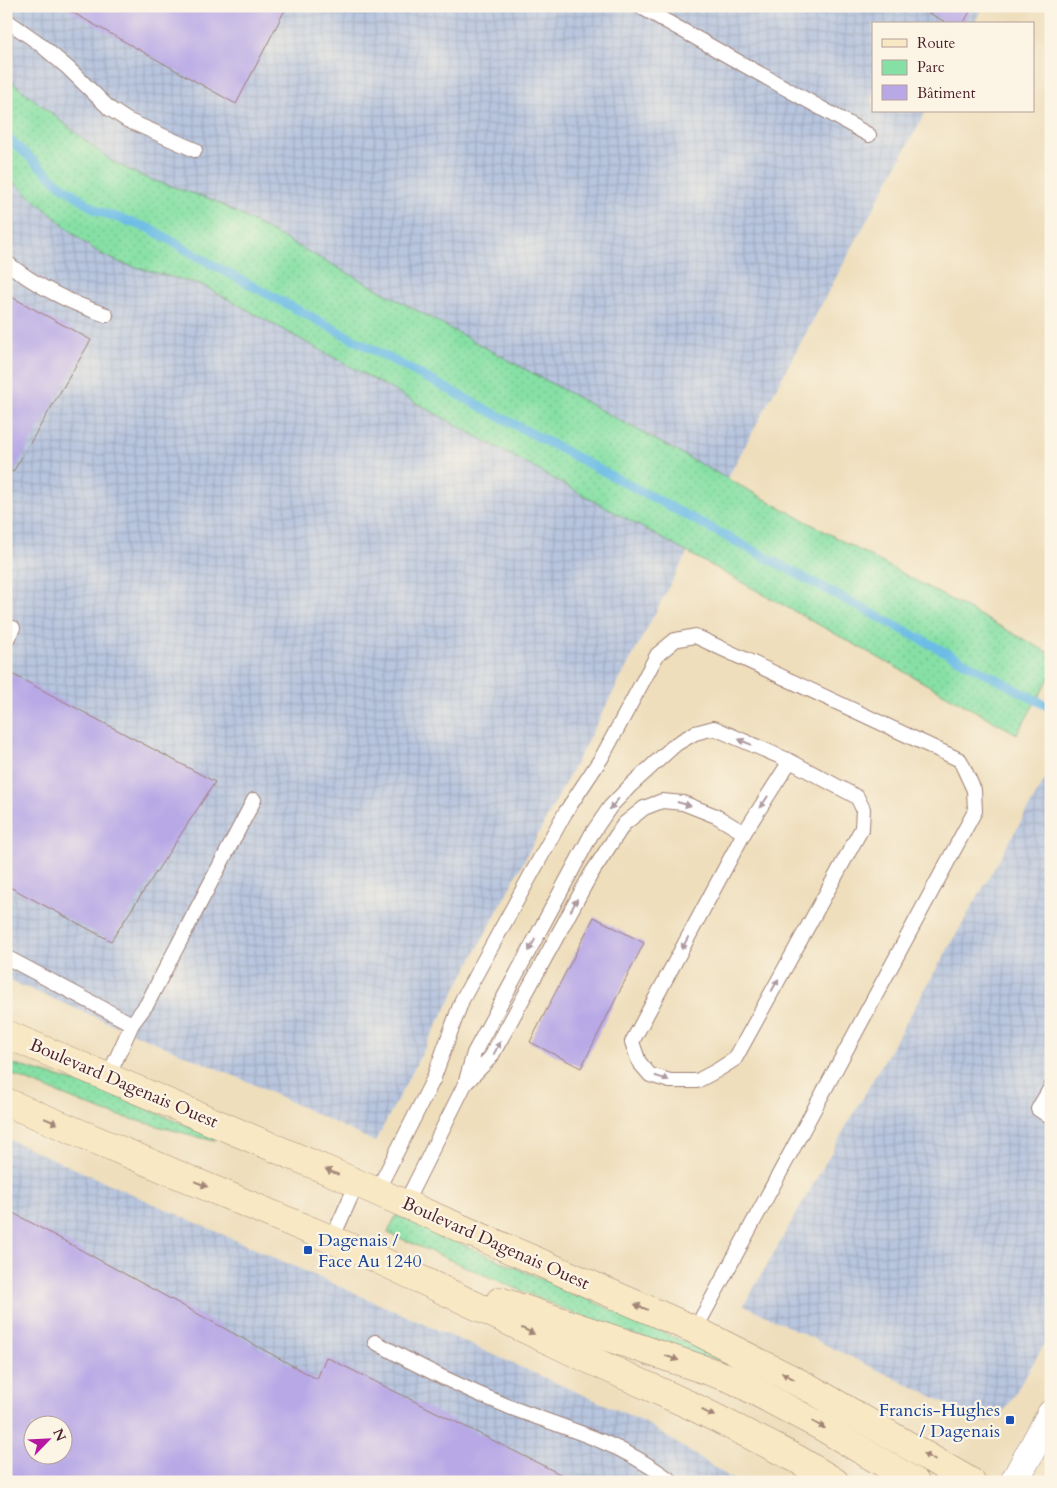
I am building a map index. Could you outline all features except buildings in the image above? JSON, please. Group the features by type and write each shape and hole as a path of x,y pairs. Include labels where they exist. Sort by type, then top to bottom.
{"main road":[{"name":"Boulevard Dagenais Ouest","path":"6,1034 367,1187 695,1330 813,1390 971,1482"},
{"path":"6,1102 373,1257 709,1414 797,1459 835,1482"},
{"path":"373,1257 732,1379 824,1428 915,1482"}],"street":[{"path":"1014,1482 1051,1414"}],"lane":[{"path":"639,6 869,135"},
{"path":"6,20 36,41 68,68 110,109 127,120 195,150"},
{"path":"6,262 29,279 65,299 106,315"},
{"path":"332,1239 367,1187 433,1080 462,1000 565,813 602,758 657,656 675,640 695,636 960,760 974,790 975,811 695,1330"},
{"path":"406,1204 465,1084 474,1053 591,835 610,807 676,744 695,733 714,728 790,760 857,797 863,809 862,828 735,1058 698,1081 670,1081 650,1074 639,1062 632,1042 744,833 790,760"},
{"path":"108,1077 132,1024 147,1004 254,800"},
{"path":"465,1084 492,1057 591,874 624,824 644,808 662,801 684,803 716,816 744,833"},
{"path":"6,957 132,1024"},
{"path":"1051,1087 1038,1109 1051,1118"},
{"path":"375,1342 411,1362 476,1392 602,1441 661,1473 673,1482"}],"shaded area":[{"path":"6,6 983,6 975,22 872,22 872,112 925,112 679,568 375,1142 251,1083 6,979"},
{"path":"1051,769 1051,1333 1006,1409 998,1418 987,1423 744,1305"},
{"path":"6,1138 644,1422 737,1482 6,1482"}],"green space":[{"path":"6,77 111,161 146,178 213,200 1051,654 1051,675 1017,734 204,286 121,263 101,254 81,240 6,175"},
{"path":"6,1062 99,1089 215,1137 214,1141 105,1112 6,1072"},
{"path":"396,1215 690,1344 744,1370 591,1321 388,1233"}],"waterway":[{"path":"6,136 58,183 98,211 151,229 211,264 1051,708"}],"place":[{"name":"Dagenais / Face Au 1240","path":"308,1250"},
{"name":"Francis-Hughes / Dagenais","path":"1010,1420"}]}
